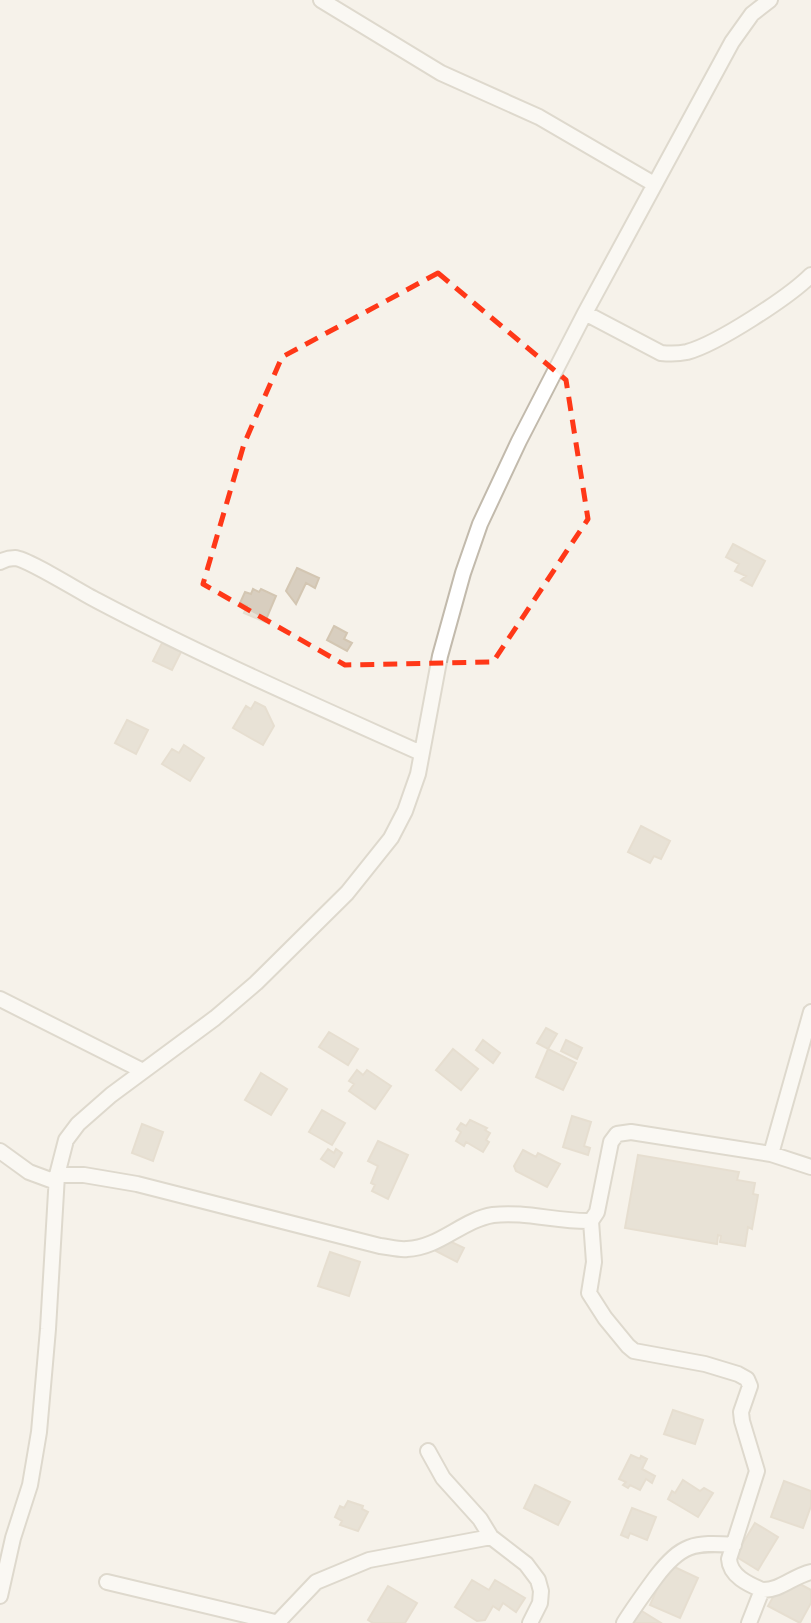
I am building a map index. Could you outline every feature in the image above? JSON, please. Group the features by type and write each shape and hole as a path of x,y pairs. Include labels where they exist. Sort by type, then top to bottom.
{"street":[{"path":"321,0 440,74 539,117 654,184"},
{"path":"0,1596 13,1538 30,1485 39,1432 56,1179 66,1140 78,1124 256,983 347,893 391,838 405,811 418,774 440,656 480,524 519,441 654,184 738,31 764,2"},
{"path":"585,313 660,353 688,352 713,341 764,310 811,275"},
{"path":"0,562 16,558 26,561 177,643 421,753"},
{"path":"0,999 143,1071"},
{"path":"771,1154 811,1012"},
{"path":"811,1167 771,1154 631,1132 617,1133 611,1142 597,1212 591,1221 594,1262 589,1293 605,1318 634,1351 705,1364 738,1374 747,1380 750,1386 741,1412 757,1471 729,1559 731,1569 762,1591 780,1587 797,1575 811,1572"},
{"path":"0,1151 29,1172 56,1179 83,1175 137,1184 380,1247 407,1249 425,1246 479,1218 495,1215 515,1214 566,1222 591,1221"},
{"path":"428,1451 443,1478 480,1519 491,1537 526,1564 538,1580 540,1603 530,1623"},
{"path":"107,1581 279,1623 316,1582 369,1560 491,1537"},
{"path":"624,1623 665,1564 678,1552 703,1544 734,1545"},
{"path":"749,1623 762,1591"}],"highlighted area":[{"path":"438,273 566,380 588,519 493,662 345,665 203,584 244,444 282,357"}],"building":[{"path":"733,544 765,561 752,586 741,580 746,576 735,571 739,564 726,557"},
{"path":"297,568 319,578 315,588 306,583 296,604 286,591"},
{"path":"253,589 259,592 261,589 276,596 265,622 244,613 247,606 240,603 245,592 251,594"},
{"path":"334,626 347,633 344,639 352,643 347,651 327,640"},
{"path":"162,643 181,652 172,670 153,661"},
{"path":"255,702 265,707 274,726 263,745 233,728 246,706 251,709"},
{"path":"127,720 148,730 136,754 115,743"},
{"path":"184,745 204,758 190,781 162,764 172,749 179,753"},
{"path":"641,826 670,841 661,859 654,856 650,863 628,852"},
{"path":"546,1028 557,1034 548,1049 537,1043"},
{"path":"329,1032 358,1049 348,1065 319,1047"},
{"path":"483,1040 500,1053 493,1063 476,1050"},
{"path":"566,1040 582,1048 577,1059 561,1051"},
{"path":"453,1049 478,1069 461,1090 436,1070"},
{"path":"548,1049 576,1063 563,1090 536,1077"},
{"path":"357,1070 363,1075 367,1070 391,1086 375,1109 349,1091 354,1084 349,1081"},
{"path":"261,1073 287,1089 271,1115 245,1100"},
{"path":"322,1110 345,1123 332,1145 309,1132"},
{"path":"572,1116 591,1122 584,1146 590,1148 588,1155 563,1147"},
{"path":"470,1120 487,1128 485,1130 490,1133 486,1140 489,1142 483,1152 466,1142 464,1146 456,1141 461,1132 457,1129 461,1123 466,1126"},
{"path":"142,1124 163,1132 153,1161 132,1153"},
{"path":"378,1141 408,1155 388,1199 372,1191 375,1185 371,1183 378,1166 368,1161"},
{"path":"328,1149 334,1153 336,1149 342,1153 334,1167 321,1159"},
{"path":"523,1150 536,1157 538,1153 560,1164 547,1187 516,1171 514,1166"},
{"path":"638,1155 739,1172 737,1180 755,1183 753,1194 758,1195 752,1229 748,1227 745,1246 720,1242 721,1236 718,1235 717,1244 625,1228"},
{"path":"443,1238 464,1248 457,1262 436,1251"},
{"path":"330,1252 360,1262 349,1296 318,1286"},
{"path":"673,1410 703,1420 695,1444 664,1434"},
{"path":"631,1455 647,1459 642,1469 655,1476 652,1483 646,1479 640,1490 630,1485 628,1488 623,1485 626,1482 619,1479"},
{"path":"683,1480 700,1491 704,1488 713,1493 698,1517 668,1499"},
{"path":"784,1481 811,1491 811,1506 803,1528 771,1517"},
{"path":"535,1485 570,1502 558,1525 524,1508"},
{"path":"348,1501 363,1506 362,1509 368,1512 358,1531 340,1525 342,1521 335,1517 340,1506 344,1508"},
{"path":"632,1508 656,1517 647,1540 630,1533 628,1538 621,1535"},
{"path":"755,1523 778,1537 758,1570 735,1556"},
{"path":"668,1564 698,1578 680,1618 650,1605"},
{"path":"785,1576 811,1590 811,1603 800,1623 768,1606"},
{"path":"472,1580 489,1590 495,1580 525,1598 516,1612 503,1603 499,1610 493,1606 485,1620 477,1621 455,1607"},
{"path":"388,1586 417,1603 405,1623 373,1623 368,1620"},
{"path":"637,1608 661,1623 628,1623"}]}
